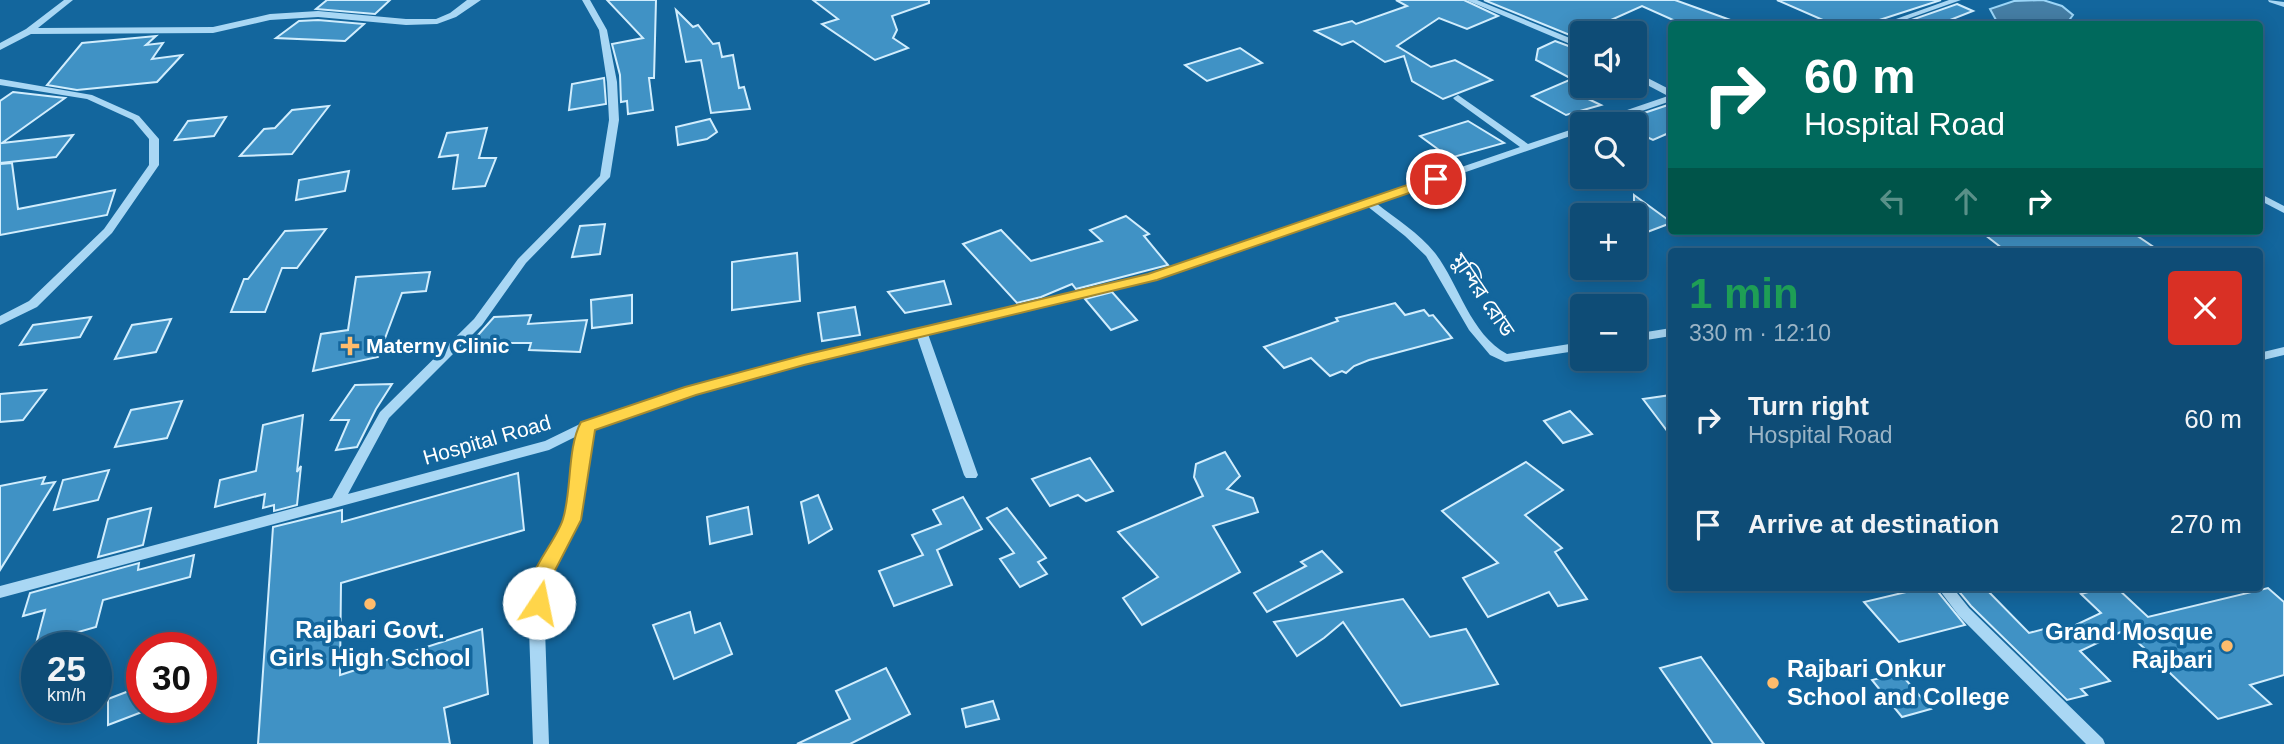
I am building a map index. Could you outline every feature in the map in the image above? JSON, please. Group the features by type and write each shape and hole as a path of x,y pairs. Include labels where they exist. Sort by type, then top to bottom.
{"street":[{"path":"0,47 29,31 69,0"},
{"path":"29,31 214,30 270,17 296,15 437,21 453,15 477,0"},
{"path":"337,502 384,415 478,322 522,261 606,177 614,120 612,82 603,30 586,0"},
{"path":"1470,0 1570,41"},
{"path":"1896,21 1956,0"},
{"path":"2272,0 2284,5"},
{"path":"1902,19 1907,21"},
{"path":"0,82 89,97 136,118 154,139 154,165 99,240 33,304 0,321"},
{"path":"1647,82 1668,94"},
{"path":"1628,112 1668,97"},
{"path":"1458,98 1527,148"},
{"name":"Hospital Road","path":"0,592 549,445 587,426 703,388 804,360 1152,277 1570,133"},
{"path":"2263,198 2284,210"},
{"name":"মুন্দির রোড","path":"1368,202 1430,253 1466,316 1494,353 1506,358 1570,348"},
{"path":"1647,336 1668,332"},
{"path":"922,333 971,475"},
{"path":"2263,356 2284,351"},
{"path":"541,744 537,629 541,578 572,520 587,426"},
{"path":"1947,591 1964,612 2097,744"}],"water":[{"path":"2043,0 2062,6 2073,15 2068,21 1996,20 1990,9 2014,1"}],"building":[{"path":"327,0 390,0 375,14 316,9"},
{"path":"607,0 656,0 654,78 649,78 653,110 628,114 627,101 621,102 620,75 612,44 643,38"},
{"path":"813,0 929,0 929,3 892,16 897,30 893,38 908,48 875,60 822,24 838,19"},
{"path":"1396,0 1464,0 1498,16 1467,29 1439,18 1397,46 1431,67 1455,60 1492,80 1443,99 1412,81 1404,56 1385,62 1353,41 1342,45 1315,31 1352,21 1356,24 1407,6"},
{"path":"1484,0 1675,0 1733,21 1675,21 1642,6 1609,21 1570,21 1570,35"},
{"path":"1777,0 1941,0 1876,21 1825,21"},
{"path":"1957,4 1973,11 1948,21 1914,19"},
{"path":"676,10 693,27 698,25 713,44 719,43 722,57 733,55 739,88 744,87 750,109 711,113 701,60 686,62"},
{"path":"299,21 364,24 345,41 276,38"},
{"path":"156,36 146,45 163,43 152,59 182,55 157,82 77,90 47,85 82,43"},
{"path":"1555,41 1570,47 1570,78 1536,60 1538,49"},
{"path":"1240,48 1262,63 1207,81 1185,65"},
{"path":"604,78 606,104 569,110 572,84"},
{"path":"1570,80 1570,98 1586,98 1601,105 1566,115 1532,96"},
{"path":"13,92 65,98 2,143 73,135 56,157 0,163 0,101"},
{"path":"1668,105 1668,133 1653,140 1647,137 1647,112"},
{"path":"329,106 292,154 240,156 264,129 275,128 292,110"},
{"path":"226,117 214,136 175,140 188,121"},
{"path":"710,119 717,132 707,139 678,145 676,127"},
{"path":"1468,121 1504,143 1450,158 1420,136"},
{"path":"487,128 479,158 496,158 485,186 453,189 458,155 439,157 447,133"},
{"path":"12,163 18,209 115,190 107,215 0,235 0,164"},
{"path":"349,171 345,191 296,200 299,180"},
{"path":"1634,195 1645,203 1634,203"},
{"path":"1647,204 1668,220 1668,224 1647,232"},
{"path":"1126,216 1149,234 1144,236 1168,265 1076,289 1072,284 1041,297 1017,303 963,244 1001,230 1031,261 1102,241 1090,230"},
{"path":"605,224 600,254 572,257 580,226"},
{"path":"326,229 297,268 282,268 265,312 231,312 244,279 248,279 285,231"},
{"path":"1985,235 2136,235 2155,248 2002,248"},
{"path":"797,253 800,301 732,310 732,262"},
{"path":"430,272 426,291 402,293 378,357 313,371 321,334 348,330 356,277"},
{"path":"944,281 951,304 905,313 888,292"},
{"path":"1112,292 1137,320 1111,330 1085,299"},
{"path":"632,295 632,323 592,328 591,300"},
{"path":"1395,303 1405,315 1424,310 1429,316 1433,315 1452,338 1369,360 1354,366 1346,373 1342,371 1330,376 1311,358 1284,368 1264,347 1338,321 1336,318"},
{"path":"855,307 860,335 822,341 818,313"},
{"path":"531,315 528,324 587,320 580,352 529,350 531,343 471,343 494,317"},
{"path":"91,317 80,337 20,345 33,325"},
{"path":"171,319 156,352 115,359 132,325"},
{"path":"392,384 357,447 336,450 349,420 331,420 355,385"},
{"path":"46,390 23,420 0,422 0,394"},
{"path":"1668,395 1668,432 1643,399"},
{"path":"182,401 167,438 115,447 131,410"},
{"path":"1570,411 1592,434 1563,443 1544,421"},
{"path":"303,415 297,472 301,466 297,505 274,511 274,505 263,508 265,494 215,507 220,480 256,471 263,425"},
{"path":"1225,452 1240,476 1227,489 1253,498 1258,512 1213,526 1240,572 1142,625 1123,598 1158,577 1118,532 1203,496 1194,477 1196,464"},
{"path":"1090,458 1113,491 1086,501 1078,495 1050,506 1032,479"},
{"path":"1526,462 1563,490 1525,515 1562,548 1555,552 1587,599 1558,606 1549,592 1488,617 1463,578 1498,563 1442,511"},
{"path":"109,470 98,500 54,510 63,480"},
{"path":"518,473 524,530 341,583 340,675 482,629 488,694 444,708 450,744 258,744 273,527 342,510 342,522"},
{"path":"45,477 42,484 55,482 0,570 0,486"},
{"path":"818,495 832,529 809,543 801,502"},
{"path":"963,497 982,529 937,550 952,585 894,606 879,571 923,555 912,535 941,524 933,510"},
{"path":"748,507 752,534 710,544 707,517"},
{"path":"151,508 143,545 98,557 108,519"},
{"path":"1007,508 1046,558 1038,562 1047,574 1020,587 1000,559 1014,553 987,518"},
{"path":"1322,551 1342,572 1267,612 1254,593 1306,566 1301,562"},
{"path":"194,555 190,577 103,600 96,627 78,632 39,632 45,610 23,616 30,593 139,563 138,570"},
{"path":"2268,588 2284,602 2284,675 2250,685 2271,704 2218,719 2125,630 2080,651 2110,681 2081,689 2087,695 2067,700 1958,591 1988,591 2029,633 2055,626 2061,632 2101,613 2081,594 2092,591 2120,591 2148,617"},
{"path":"1910,591 1937,591 1965,625 1899,642 1864,602"},
{"path":"1403,599 1430,637 1466,629 1498,684 1401,706 1343,622 1297,656 1274,622"},
{"path":"690,612 695,633 720,623 732,654 674,679 653,625"},
{"path":"1701,657 1764,744 1713,744 1660,668"},
{"path":"886,668 910,714 850,744 797,744 850,719 836,691"},
{"path":"1900,673 1931,709 1902,717 1872,680"},
{"path":"126,692 126,718 108,725 112,723 112,697"},
{"path":"993,701 999,719 966,727 962,709"}],"place":[{"name":"Materny Clinic","path":"350,346"},
{"name":"Rajbari Govt. Girls High School","path":"370,604"},
{"name":"Grand Mosque Rajbari","path":"2227,646"},
{"name":"Rajbari Onkur School and College","path":"1773,683"}],"route":[{"path":"539,603 541,578 572,520 587,426 691,391 804,360 1152,277 1436,179"}]}
